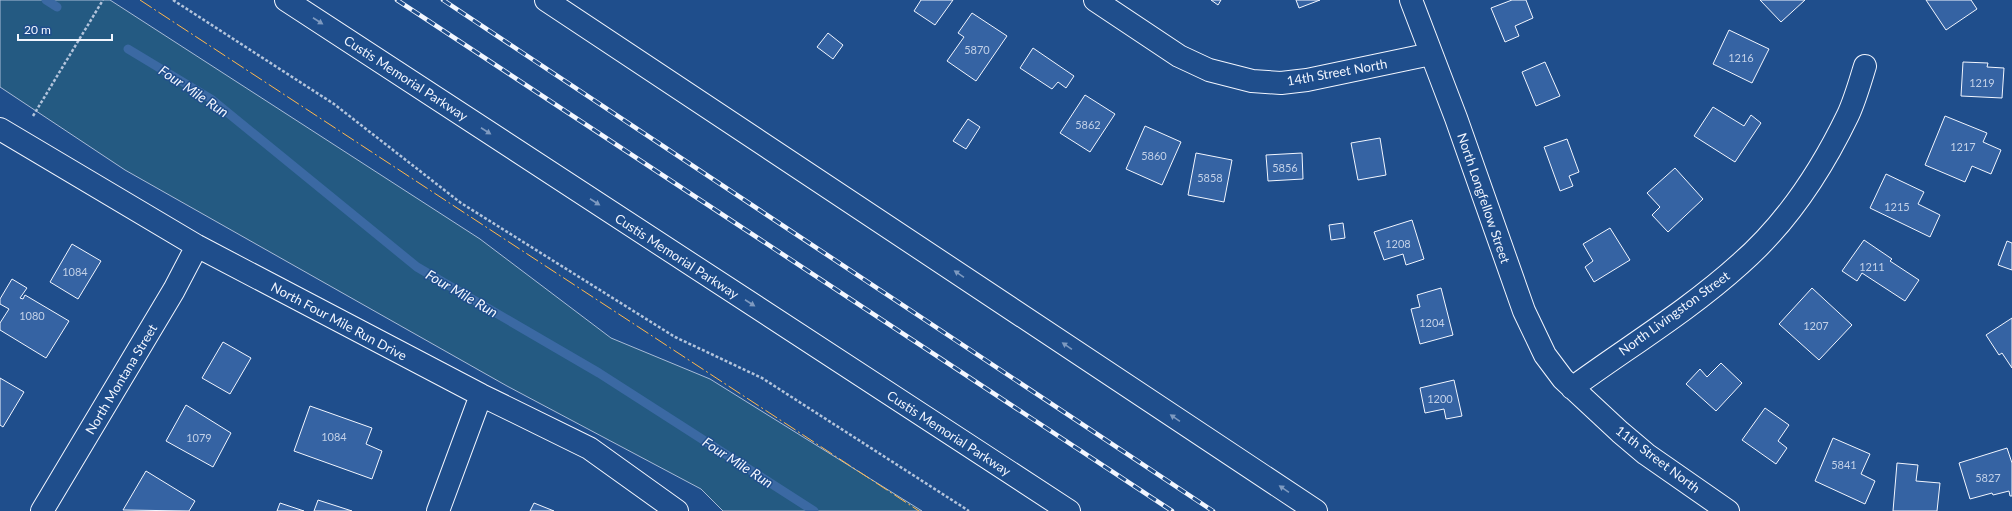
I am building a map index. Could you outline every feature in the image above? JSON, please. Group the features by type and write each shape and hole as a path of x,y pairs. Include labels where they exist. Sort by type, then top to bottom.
{"main road":[{"name":"Custis Memorial Parkway","path":"286,0 1069,511"},
{"path":"546,0 1316,511"},
{"name":"14th Street North","path":"1095,0 1151,39 1183,58 1215,72 1252,81 1281,83 1307,80 1431,54"},
{"name":"North Longfellow Street","path":"1411,0 1456,118 1533,332 1545,355 1572,388"},
{"name":"North Livingston Street","path":"1572,388 1682,311 1721,281 1762,243 1788,212 1818,170 1848,114 1865,66"},
{"name":"North Four Mile Run Drive","path":"9,135 197,246 482,395 589,448 677,511"},
{"name":"North Montana Street","path":"42,511 174,290 197,246"},
{"name":"11th Street North","path":"1572,388 1646,454 1728,511"},
{"path":"438,511 482,395"}],"path":[{"path":"9,135 103,0"},
{"path":"173,0 334,104 461,203 675,337 762,378 970,511"}],"shaded area":[{"path":"0,0 110,0 480,239 611,338 710,379 922,511 723,511 701,489 507,386 125,170 0,87"}],"building":[{"path":"921,0 953,0 935,25 914,11"},
{"path":"1211,0 1221,0 1218,5"},
{"path":"1296,0 1320,0 1299,8"},
{"path":"1512,0 1526,0 1533,18 1515,26 1519,36 1505,42 1491,8"},
{"path":"1760,0 1805,0 1781,22"},
{"path":"1926,0 1971,0 1977,9 1946,30"},
{"path":"972,13 1007,36 976,81 947,61 964,37 958,33"},
{"path":"1729,30 1769,49 1752,83 1713,64"},
{"path":"828,33 843,45 833,59 817,47"},
{"path":"1033,48 1074,76 1066,88 1058,82 1052,89 1020,68"},
{"path":"1545,62 1560,96 1536,106 1522,72"},
{"path":"1963,62 1988,63 1987,67 2004,68 2002,98 1961,96"},
{"path":"1085,95 1115,114 1090,152 1060,133"},
{"path":"1713,107 1744,126 1751,115 1761,123 1735,162 1694,136"},
{"path":"1945,116 1987,133 1983,142 2001,150 1991,174 1972,166 1965,182 1925,165"},
{"path":"968,119 980,127 966,149 953,141"},
{"path":"1145,126 1181,142 1162,185 1126,169"},
{"path":"1380,138 1386,175 1358,180 1351,143"},
{"path":"1567,139 1579,172 1569,176 1573,186 1560,191 1544,147"},
{"path":"1196,153 1232,160 1224,202 1188,195"},
{"path":"1302,153 1303,179 1268,181 1266,155"},
{"path":"1675,168 1703,199 1668,232 1652,215 1660,207 1647,193"},
{"path":"1886,174 1924,192 1918,204 1940,215 1930,237 1870,208"},
{"path":"1412,220 1424,259 1406,265 1403,254 1384,260 1374,232"},
{"path":"1343,223 1345,238 1331,240 1329,225"},
{"path":"1610,228 1630,260 1594,282 1585,267 1593,261 1583,244"},
{"path":"1864,240 1892,259 1890,261 1919,280 1905,301 1862,273 1857,281 1842,271"},
{"path":"2007,241 2012,243 2012,270 1998,265"},
{"path":"72,244 101,261 78,299 50,282"},
{"path":"12,279 27,288 20,298 23,299 25,295 69,321 46,358 0,330 0,323 9,309 0,304 0,299"},
{"path":"1441,288 1453,335 1420,344 1411,309 1420,307 1417,295"},
{"path":"1812,288 1852,325 1819,360 1779,324"},
{"path":"2012,318 2012,368 2002,353 1999,355 1986,335"},
{"path":"223,342 251,358 230,394 202,378"},
{"path":"1721,363 1742,383 1716,411 1686,384 1700,369 1707,377"},
{"path":"0,378 24,392 3,427 0,425"},
{"path":"1454,380 1462,416 1446,419 1444,409 1425,413 1420,388"},
{"path":"186,405 231,433 213,467 166,441"},
{"path":"310,406 372,428 366,444 382,451 372,479 294,451"},
{"path":"1765,408 1789,425 1778,441 1787,448 1776,464 1742,440"},
{"path":"1833,438 1870,454 1861,474 1875,481 1865,504 1815,481"},
{"path":"2007,448 2012,463 2012,496 2010,496 2009,491 1993,495 1992,493 1970,499 1959,463"},
{"path":"1897,463 1918,465 1916,481 1940,483 1937,511 1893,511"},
{"path":"146,471 195,501 189,511 123,510"},
{"path":"318,500 352,511 314,511"},
{"path":"280,503 304,511 277,511"},
{"path":"534,503 554,511 530,511"}],"waterway":[{"name":"Four Mile Run","path":"46,0 57,7"},
{"name":"Four Mile Run","path":"128,49 211,99 417,267 599,373 814,511"}],"railway":[{"path":"397,0 1172,511"},
{"path":"443,0 1213,511"}],"power":[{"path":"140,0 919,511"}]}
